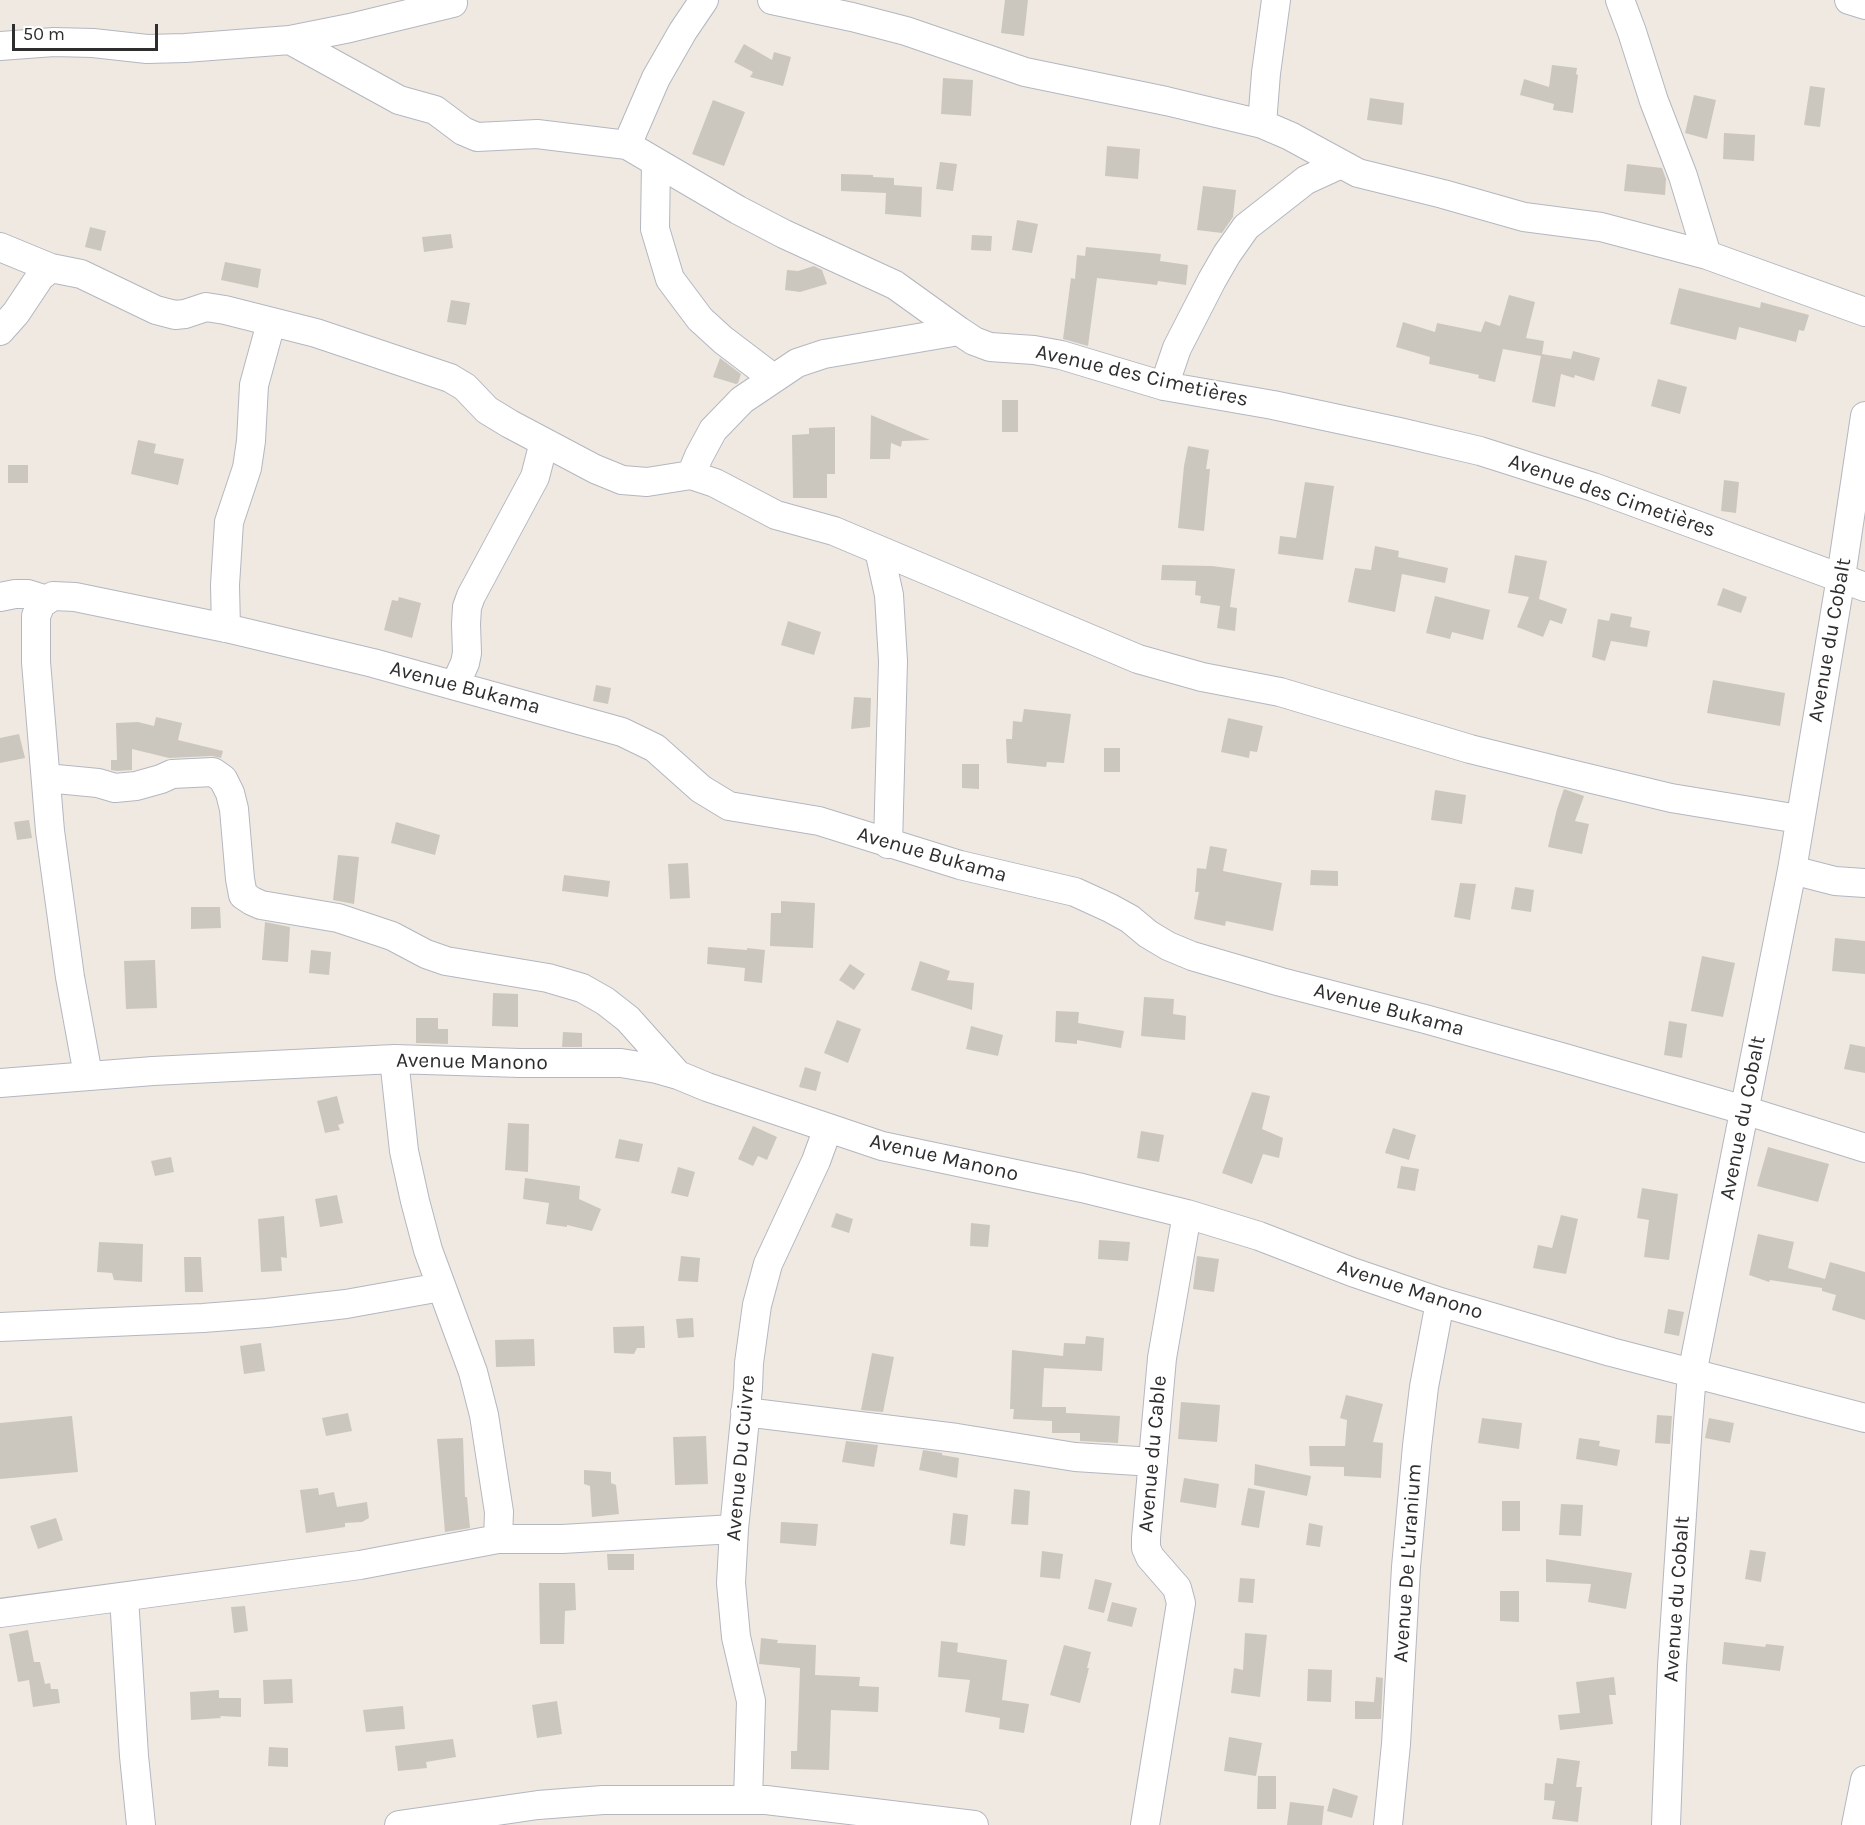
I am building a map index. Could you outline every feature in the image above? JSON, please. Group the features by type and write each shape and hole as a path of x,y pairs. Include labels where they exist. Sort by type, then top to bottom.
{"street":[{"path":"627,145 656,78 704,0"},
{"path":"772,0 906,31 1025,72 1166,101 1262,124 1290,136 1358,173 1524,217 1601,227 1707,255 1865,312"},
{"path":"1262,124 1276,0"},
{"path":"1620,0 1654,101 1683,176 1707,255"},
{"path":"1849,0 1865,5"},
{"path":"0,46 54,42 156,49 290,40 350,28 390,8 453,3"},
{"name":"Avenue des Cimetières","path":"290,40 399,100 435,110 464,131 477,137 537,134 578,137 627,145 738,210 784,234 895,285 974,341 990,347 1034,350 1061,355 1164,386 1273,405 1480,451 1593,487 1853,582"},
{"path":"656,163 655,229 670,279 700,319 723,340 773,378"},
{"path":"1164,386 1177,348 1212,280 1246,227 1306,180 1341,164"},
{"path":"0,247 51,268 81,274 156,310 176,315 206,307 225,310 316,333 450,378 465,387 488,410 510,424 595,469 622,480 647,482 691,475 715,483 776,516 834,531 1138,659 1202,677 1280,692 1470,749 1590,779 1671,798 1799,819"},
{"path":"0,331 16,313 40,277 51,268"},
{"path":"226,628 225,585 229,522 247,468 254,385 271,323"},
{"path":"691,475 713,430 742,400 797,363 824,354 959,331"},
{"name":"Avenue du Cobalt","path":"1666,1825 1672,1666 1692,1374 1792,870 1799,819 1853,582 1865,416"},
{"path":"455,685 465,663 467,652 467,607 471,596 535,477 544,442"},
{"path":"879,550 889,595 893,661 888,844"},
{"name":"Avenue Bukama","path":"0,597 15,594 28,594 46,600 53,596 75,597 226,628 373,663 622,732 655,748 701,789 729,806 819,821 888,844 998,875 1075,892 1110,908 1168,946 1192,956 1281,982 1425,1019 1744,1110 1865,1148"},
{"path":"46,600 38,609 35,626 50,831 69,965 88,1075"},
{"path":"46,778 98,783 115,788 136,786 172,774 213,772 223,778 230,793 234,809 243,895 252,901 261,905 338,918 392,936 426,954 446,961 548,978 582,988 628,1018 678,1075"},
{"path":"1792,870 1835,881 1865,883"},
{"path":"394,1059 404,1151 415,1201 428,1250 473,1371 484,1415 497,1501 498,1539"},
{"name":"Avenue Manono","path":"0,1083 88,1075 394,1059 621,1063 678,1075 707,1087 882,1146 1082,1188 1187,1214 1259,1236 1352,1272 1440,1302 1692,1374 1865,1418"},
{"name":"Avenue Du Cuivre","path":"760,1808 751,1701 736,1637 731,1583 749,1363 762,1284 768,1264 816,1161 828,1128"},
{"name":"Avenue du Cable","path":"1145,1825 1181,1598 1177,1588 1150,1557 1146,1548 1162,1358 1187,1214"},
{"path":"0,1327 203,1318 346,1304 441,1287"},
{"name":"Avenue De L'uranium","path":"1388,1825 1417,1446 1424,1387 1440,1302"},
{"path":"745,1412 957,1438 1075,1457 1153,1462"},
{"path":"0,1613 360,1565 498,1539 562,1539 734,1529"},
{"path":"124,1597 134,1756 141,1825"},
{"path":"1856,1825 1865,1780"},
{"path":"399,1825 538,1805 603,1800 760,1808 974,1825"}],"building":[{"path":"1005,0 1028,0 1024,36 1001,33"},
{"path":"744,44 772,60 774,52 791,57 783,86 750,77 753,72 734,62"},
{"path":"1552,65 1577,68 1573,113 1553,110 1554,104 1520,95 1524,79 1549,87"},
{"path":"943,78 973,80 971,116 941,114"},
{"path":"1810,86 1825,88 1820,127 1804,125"},
{"path":"1694,95 1716,100 1707,139 1685,133"},
{"path":"1370,98 1404,103 1402,125 1367,120"},
{"path":"713,100 745,112 724,166 692,154"},
{"path":"1724,133 1755,135 1754,161 1723,159"},
{"path":"1107,146 1140,149 1138,179 1105,176"},
{"path":"940,162 957,164 953,191 936,189"},
{"path":"1627,164 1662,168 1666,179 1665,195 1624,191"},
{"path":"841,174 894,178 894,185 922,187 921,217 885,214 886,193 841,191"},
{"path":"1203,186 1236,190 1233,217 1222,233 1197,230"},
{"path":"1017,220 1038,224 1032,253 1012,250"},
{"path":"90,227 106,231 101,251 85,247"},
{"path":"451,234 453,248 424,252 422,237"},
{"path":"972,235 992,236 991,251 971,250"},
{"path":"1086,247 1161,254 1160,261 1188,265 1186,285 1158,281 1157,285 1097,278 1088,346 1063,339 1071,278 1075,279 1077,255 1085,256"},
{"path":"225,262 261,269 258,288 221,280"},
{"path":"814,266 822,270 827,284 800,292 785,290 787,270 798,271"},
{"path":"1679,288 1760,308 1761,302 1809,315 1804,331 1799,330 1796,342 1739,327 1736,340 1670,324"},
{"path":"1509,295 1535,302 1526,338 1544,341 1542,354 1571,359 1573,351 1600,358 1594,381 1575,375 1574,378 1561,374 1555,407 1532,402 1541,356 1503,349 1495,382 1478,378 1479,375 1429,364 1430,357 1396,347 1403,322 1435,332 1437,323 1481,332 1485,321 1500,326"},
{"path":"451,300 470,303 466,325 447,322"},
{"path":"720,358 741,374 738,383 713,377"},
{"path":"1658,379 1687,387 1680,414 1651,406"},
{"path":"1002,400 1018,400 1018,432 1002,432"},
{"path":"871,415 930,440 902,441 901,447 891,443 890,459 870,459"},
{"path":"835,427 835,474 827,474 827,498 793,498 792,435 809,434 809,428"},
{"path":"138,440 156,444 154,453 184,459 178,485 131,474"},
{"path":"1188,446 1209,450 1206,469 1210,469 1204,531 1178,528"},
{"path":"8,465 28,465 28,483 8,483"},
{"path":"1724,480 1739,482 1736,513 1721,511"},
{"path":"1305,482 1334,486 1323,560 1278,554 1280,536 1296,538"},
{"path":"1375,546 1399,551 1398,557 1448,568 1445,583 1402,574 1395,612 1348,602 1355,568 1371,570"},
{"path":"1515,555 1547,561 1539,599 1567,609 1562,624 1550,620 1543,637 1517,627 1529,597 1508,593"},
{"path":"1162,565 1235,569 1230,607 1237,608 1235,631 1217,628 1220,606 1200,603 1201,596 1195,595 1196,581 1161,580"},
{"path":"1723,588 1747,597 1741,613 1717,605"},
{"path":"1435,596 1490,610 1483,640 1452,632 1450,639 1426,633"},
{"path":"399,597 421,603 412,638 384,630 392,600 398,601"},
{"path":"1611,613 1632,617 1630,627 1650,631 1647,647 1611,641 1605,661 1592,657 1598,619 1609,621"},
{"path":"788,621 821,632 814,655 781,645"},
{"path":"1713,680 1785,693 1780,726 1707,713"},
{"path":"596,685 611,688 608,704 593,701"},
{"path":"854,697 871,698 870,727 851,729"},
{"path":"1024,709 1071,714 1064,763 1047,762 1046,767 1007,763 1006,739 1012,739 1013,721 1022,722"},
{"path":"156,717 182,723 178,740 223,751 221,758 212,756 169,758 132,749 132,770 111,770 111,760 117,760 116,723 138,722 154,726"},
{"path":"1228,718 1263,726 1257,752 1250,751 1249,758 1221,752"},
{"path":"19,734 25,758 0,763 0,738"},
{"path":"1104,748 1120,748 1120,772 1104,772"},
{"path":"962,764 979,764 979,789 962,788"},
{"path":"1564,789 1584,796 1575,821 1589,824 1582,854 1548,847"},
{"path":"1435,790 1466,795 1462,824 1431,820"},
{"path":"29,820 32,838 17,840 14,822"},
{"path":"396,822 440,835 435,855 391,843"},
{"path":"1210,846 1227,849 1223,871 1282,883 1273,931 1226,921 1225,926 1194,919 1199,892 1195,892 1197,868 1206,869"},
{"path":"338,855 359,857 354,904 333,900"},
{"path":"688,863 690,898 670,899 668,864"},
{"path":"1311,870 1338,871 1338,886 1310,885"},
{"path":"564,875 610,881 608,897 562,891"},
{"path":"1460,883 1476,884 1470,920 1454,917"},
{"path":"1515,887 1534,890 1531,912 1511,909"},
{"path":"781,901 815,903 813,948 770,946 771,913 781,913"},
{"path":"191,907 220,907 221,928 191,929"},
{"path":"265,922 290,927 288,962 262,960"},
{"path":"1835,938 1865,941 1865,974 1832,971"},
{"path":"708,947 765,950 762,983 744,981 745,968 707,964"},
{"path":"311,950 331,952 329,975 309,973"},
{"path":"1702,956 1735,963 1723,1017 1691,1011"},
{"path":"155,960 157,1008 126,1009 124,961"},
{"path":"920,961 950,971 947,980 974,983 972,1010 911,990"},
{"path":"850,964 865,974 854,990 839,980"},
{"path":"493,993 518,994 518,1027 492,1026"},
{"path":"1144,997 1174,999 1173,1014 1186,1016 1185,1040 1141,1036"},
{"path":"1056,1011 1079,1012 1078,1023 1124,1031 1121,1048 1077,1040 1077,1044 1055,1042"},
{"path":"416,1018 438,1018 438,1029 448,1029 448,1044 416,1043"},
{"path":"837,1020 861,1029 848,1063 824,1053"},
{"path":"1669,1021 1687,1024 1682,1058 1664,1055"},
{"path":"971,1026 1003,1035 998,1056 966,1049"},
{"path":"563,1032 582,1033 582,1047 562,1047"},
{"path":"1850,1044 1865,1047 1865,1073 1844,1069"},
{"path":"805,1067 821,1072 816,1091 799,1087"},
{"path":"1252,1092 1270,1096 1262,1129 1283,1138 1279,1158 1263,1154 1252,1184 1222,1173"},
{"path":"337,1096 344,1123 338,1125 340,1130 325,1133 317,1101"},
{"path":"508,1123 529,1124 528,1172 505,1170"},
{"path":"753,1126 777,1137 767,1160 758,1156 753,1166 738,1159"},
{"path":"1393,1128 1416,1135 1409,1160 1385,1153"},
{"path":"1141,1131 1164,1135 1159,1162 1137,1158"},
{"path":"619,1139 643,1144 639,1162 615,1158"},
{"path":"1768,1147 1829,1164 1818,1202 1757,1186"},
{"path":"171,1157 174,1172 155,1176 151,1161"},
{"path":"1401,1166 1419,1169 1415,1191 1397,1188"},
{"path":"678,1167 695,1172 688,1197 671,1193"},
{"path":"525,1178 580,1186 579,1199 601,1209 592,1231 567,1225 567,1227 546,1224 549,1203 523,1199"},
{"path":"1642,1188 1678,1194 1669,1260 1644,1257 1649,1220 1637,1218"},
{"path":"337,1195 343,1223 320,1227 315,1199"},
{"path":"836,1213 853,1219 849,1233 831,1227"},
{"path":"1561,1215 1578,1219 1566,1274 1533,1268 1538,1245 1552,1248"},
{"path":"284,1216 287,1258 281,1257 282,1271 261,1272 258,1219"},
{"path":"971,1223 990,1225 988,1247 970,1246"},
{"path":"1758,1234 1794,1242 1788,1268 1825,1279 1830,1262 1865,1272 1865,1320 1832,1310 1836,1295 1822,1291 1822,1288 1770,1280 1769,1282 1749,1275"},
{"path":"1099,1240 1130,1242 1128,1261 1098,1259"},
{"path":"99,1242 143,1244 142,1282 114,1280 112,1273 97,1272"},
{"path":"681,1256 700,1258 698,1282 678,1281"},
{"path":"1197,1256 1219,1259 1214,1292 1193,1289"},
{"path":"184,1257 201,1257 203,1292 185,1292"},
{"path":"1668,1309 1684,1312 1679,1336 1664,1333"},
{"path":"693,1318 694,1337 678,1338 676,1319"},
{"path":"644,1326 645,1348 637,1348 634,1354 614,1353 613,1327"},
{"path":"1086,1336 1104,1338 1102,1371 1044,1368 1042,1407 1066,1407 1066,1413 1120,1416 1118,1443 1080,1441 1080,1433 1052,1433 1052,1421 1013,1419 1014,1409 1010,1409 1012,1350 1063,1356 1064,1343 1085,1344"},
{"path":"534,1339 535,1366 496,1367 495,1340"},
{"path":"261,1343 265,1371 244,1374 240,1346"},
{"path":"872,1353 894,1357 883,1412 861,1410"},
{"path":"1346,1395 1383,1404 1373,1442 1383,1443 1381,1478 1344,1476 1344,1467 1310,1466 1309,1446 1345,1446 1347,1420 1340,1418"},
{"path":"1181,1402 1220,1405 1217,1442 1178,1439"},
{"path":"348,1413 352,1431 326,1436 322,1418"},
{"path":"1657,1415 1672,1416 1670,1444 1655,1443"},
{"path":"72,1416 78,1472 0,1479 0,1423"},
{"path":"1482,1418 1522,1423 1519,1449 1478,1443"},
{"path":"1709,1418 1734,1423 1730,1443 1705,1438"},
{"path":"706,1436 708,1484 675,1485 673,1437"},
{"path":"463,1438 465,1497 467,1497 470,1528 445,1532 437,1439"},
{"path":"1579,1438 1600,1441 1599,1446 1620,1450 1617,1466 1576,1459"},
{"path":"846,1441 878,1445 874,1467 842,1462"},
{"path":"923,1450 959,1458 957,1478 919,1470"},
{"path":"1255,1464 1311,1476 1307,1496 1254,1485"},
{"path":"584,1470 611,1472 611,1483 616,1485 619,1514 592,1517 590,1486 584,1484"},
{"path":"1184,1478 1219,1484 1216,1508 1180,1502"},
{"path":"318,1488 319,1495 334,1492 337,1507 367,1502 369,1518 362,1522 345,1523 345,1527 306,1533 300,1490"},
{"path":"1248,1488 1265,1491 1259,1528 1241,1525"},
{"path":"1014,1489 1030,1491 1028,1525 1011,1524"},
{"path":"1502,1501 1520,1501 1520,1531 1502,1531"},
{"path":"1561,1504 1583,1505 1581,1536 1559,1535"},
{"path":"953,1513 968,1515 965,1546 950,1544"},
{"path":"56,1518 63,1540 38,1549 30,1526"},
{"path":"781,1522 818,1524 816,1546 780,1543"},
{"path":"1309,1523 1323,1526 1320,1547 1306,1545"},
{"path":"1750,1550 1766,1552 1761,1582 1745,1579"},
{"path":"1042,1551 1063,1554 1060,1579 1040,1577"},
{"path":"607,1554 634,1554 634,1570 608,1570"},
{"path":"1546,1559 1632,1573 1626,1609 1588,1602 1591,1584 1546,1582"},
{"path":"1240,1578 1255,1579 1253,1603 1238,1602"},
{"path":"1095,1579 1112,1583 1104,1613 1088,1609"},
{"path":"539,1583 575,1583 576,1610 565,1611 564,1644 540,1644"},
{"path":"1500,1591 1519,1591 1519,1622 1500,1621"},
{"path":"1112,1602 1137,1608 1132,1627 1107,1621"},
{"path":"245,1606 248,1631 234,1633 231,1607"},
{"path":"28,1630 34,1662 40,1662 45,1684 50,1683 51,1689 58,1689 60,1703 33,1707 29,1680 18,1682 9,1634"},
{"path":"1245,1633 1267,1635 1260,1697 1231,1693 1234,1668 1243,1670"},
{"path":"761,1638 778,1640 777,1643 816,1645 815,1675 860,1677 859,1686 879,1687 878,1712 831,1710 829,1770 791,1769 791,1751 797,1751 800,1668 759,1664"},
{"path":"941,1641 958,1643 957,1652 1007,1660 1002,1700 1029,1704 1024,1733 999,1729 1000,1718 965,1712 970,1680 938,1677"},
{"path":"1724,1642 1765,1647 1766,1644 1784,1646 1780,1671 1722,1664"},
{"path":"1064,1645 1091,1652 1080,1703 1050,1695"},
{"path":"1308,1669 1332,1670 1331,1702 1307,1701"},
{"path":"1376,1677 1383,1678 1381,1719 1355,1719 1355,1701 1374,1702"},
{"path":"1614,1677 1616,1695 1609,1695 1613,1724 1560,1730 1558,1715 1580,1713 1576,1682"},
{"path":"292,1679 293,1703 264,1704 263,1680"},
{"path":"219,1690 219,1698 241,1698 241,1717 220,1716 221,1718 191,1720 190,1692"},
{"path":"557,1701 562,1734 537,1738 532,1705"},
{"path":"403,1706 405,1729 366,1732 363,1710"},
{"path":"1229,1737 1262,1743 1256,1776 1224,1771"},
{"path":"453,1739 456,1757 426,1762 427,1768 398,1771 395,1746"},
{"path":"269,1747 288,1748 288,1767 268,1766"},
{"path":"1557,1758 1580,1761 1576,1787 1582,1787 1578,1822 1552,1819 1555,1801 1544,1800 1545,1783 1553,1784"},
{"path":"1258,1776 1276,1776 1276,1809 1257,1809"},
{"path":"1333,1788 1358,1796 1352,1818 1327,1811"},
{"path":"1290,1802 1324,1806 1322,1825 1287,1825"}]}
